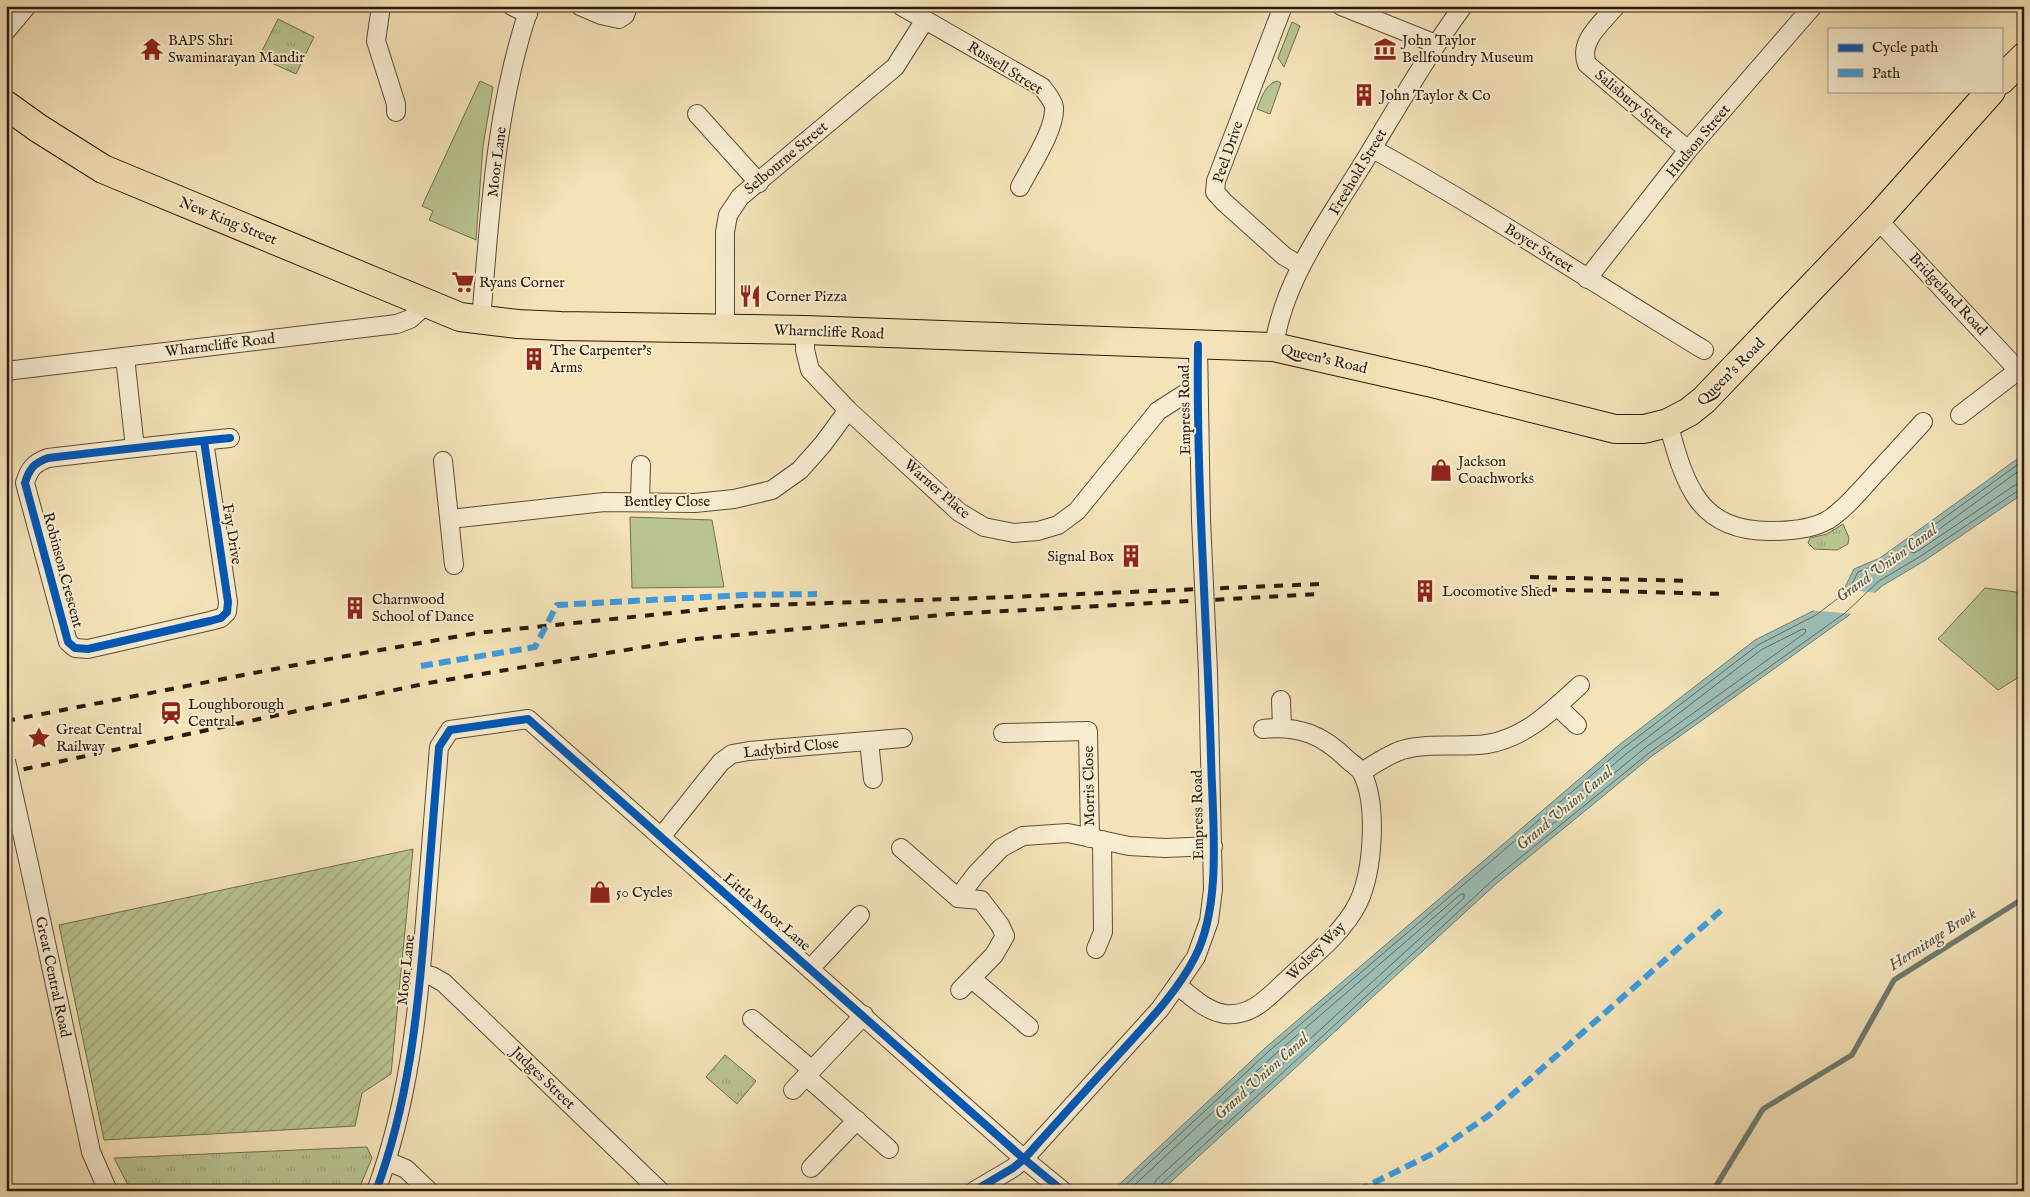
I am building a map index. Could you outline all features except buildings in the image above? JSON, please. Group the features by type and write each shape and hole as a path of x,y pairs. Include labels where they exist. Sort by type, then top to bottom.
{"main road":[{"path":"2002,79 2024,57"},
{"name":"Queen's Road","path":"1198,345 1274,347 1428,382 1615,429 1644,429 1668,424 1690,412 1720,386 1877,219 1990,92"},
{"name":"New King Street","path":"6,104 38,128 103,169 428,303 471,318"},
{"name":"Wharncliffe Road","path":"471,318 552,326 805,330 1198,345"}],"street":[{"path":"6,32 27,6"},
{"path":"381,6 378,14 376,41 396,104 396,112"},
{"path":"512,6 529,10"},
{"path":"580,6 601,15 618,19 625,14 628,6"},
{"name":"Russell Street","path":"901,6 1042,87 1048,95 1054,106 1050,129 1020,187"},
{"name":"Peel Drive","path":"1283,6 1221,167 1216,181 1215,192 1284,256 1301,266"},
{"path":"1341,6 1436,44"},
{"name":"Freehold Street","path":"1274,347 1277,325 1301,266 1436,44 1463,6"},
{"name":"Salisbury Street","path":"1616,6 1588,39 1584,48 1584,57 1587,64 1688,150"},
{"name":"Hudson Street","path":"1587,278 1688,150 1814,6"},
{"name":"Moor Lane","path":"471,318 508,86 529,10"},
{"name":"Selbourne Street","path":"725,330 725,232 728,215 740,198 895,67 925,20"},
{"path":"698,114 759,182"},
{"name":"Boyer Street","path":"1373,148 1432,181 1704,350"},
{"name":"Bridgeland Road","path":"1877,219 2021,368"},
{"name":"Wharncliffe Road","path":"6,371 397,324 410,319 428,303"},
{"name":"Warner Place","path":"805,330 810,370 848,410 959,512 984,527 1014,533 1038,531 1058,525 1077,511 1158,411 1197,386"},
{"name":"Empress Road","path":"974,1191 1024,1159 1160,1009 1196,957 1208,921 1213,889 1213,846 1201,520 1197,386 1198,345"},
{"path":"125,357 136,448 230,438"},
{"path":"1960,415 2021,368"},
{"name":"Bentley Close","path":"450,519 604,502 705,502 734,499 772,490 800,470 823,444 848,410"},
{"path":"1668,424 1687,481 1696,500 1712,516 1728,524 1745,529 1780,531 1808,528 1828,520 1846,506 1923,422"},
{"name":"Fay Drive","path":"204,441 228,602 227,612 221,618 210,621"},
{"name":"Robinson Crescent","path":"136,448 48,458 37,462 28,472 26,483 68,642 75,648 88,649 210,621"},
{"path":"443,461 454,565"},
{"path":"640,465 640,502"},
{"path":"1263,729 1282,727 1321,738 1362,772 1402,750 1429,746 1488,744 1507,738 1528,729 1557,706 1580,684"},
{"path":"1281,700 1282,727"},
{"path":"1557,706 1577,725"},
{"name":"Little Moor Lane","path":"439,747 450,730 528,718 1024,1159 1063,1191"},
{"name":"Morris Close","path":"1003,733 1088,730 1103,932 1096,949"},
{"name":"Ladybird Close","path":"661,837 721,762 732,754 903,738"},
{"path":"870,740 873,779"},
{"name":"Moor Lane","path":"376,1191 387,1161 408,1076 421,974 439,747"},
{"name":"Great Central Road","path":"6,761 91,1152 108,1191"},
{"name":"Wolsey Way","path":"1177,985 1209,1010 1227,1014 1252,1011 1324,946 1344,924 1357,904 1369,867 1372,824 1362,772"},
{"name":"Morris Close","path":"958,898 976,874 1001,848 1023,836 1068,833 1129,846 1164,848 1213,846"},
{"path":"901,848 958,898 981,900 1000,925 1005,936 994,954 966,984 1029,1027"},
{"path":"811,968 860,915"},
{"name":"Judges Street","path":"421,974 432,976 444,983 660,1191"},
{"path":"793,1090 864,1015"},
{"path":"752,1019 889,1149"},
{"path":"811,1168 857,1120"},
{"path":"387,1161 406,1169 429,1191"}],"green space":[{"path":"278,19 314,37 296,74 265,60 268,54 262,51"},
{"path":"1292,22 1300,26 1284,67 1278,58"},
{"path":"480,81 493,87 483,146 476,240 429,220 433,211 422,206"},
{"path":"1277,81 1281,83 1270,114 1257,109 1266,89"},
{"path":"630,517 712,520 724,587 632,588"},
{"path":"1843,524 1849,538 1848,544 1837,550 1814,549 1808,543 1810,538 1827,534"},
{"path":"1985,588 2024,593 2024,674 1998,690 1938,639"},
{"path":"413,849 391,1074 362,1093 355,1126 104,1140 59,925"},
{"path":"725,1055 756,1081 737,1104 706,1077"},
{"path":"367,1147 372,1158 358,1191 131,1191 114,1158"}],"water":[{"name":"Grand Union Canal","path":"2024,454 2024,493 1924,561 1882,586 1848,616 1652,756 1497,883 1161,1191 1112,1191 1265,1048 1619,745 1755,640 1813,611 1845,587 1854,569 1880,558"}],"pier":[{"path":"1838,589 1878,593 1854,614 1809,610"}],"waterway":[{"name":"Hermitage Brook","path":"1713,1191 1763,1109 1852,1055 1894,980 2024,898"}],"railway":[{"path":"1530,577 1692,581"},
{"path":"6,721 290,666 477,633 739,606 1319,584"},
{"path":"1530,589 1724,594"},
{"path":"6,773 428,683 686,640 951,614 1319,594"}],"marked path":[{"path":"421,666 535,647 557,605 744,595 817,594"},
{"path":"1357,1191 1434,1153 1488,1116 1725,907"}],"cycle path":[{"path":"974,1191 1013,1168 1024,1159 1140,1031 1179,984 1195,957 1204,935 1213,885 1214,832 1200,499 1198,345"},
{"path":"204,441 228,602 227,612 221,618 210,621 88,649 75,648 68,642 25,483 30,470 36,464 48,458 230,438"},
{"path":"376,1191 387,1158 404,1092 415,1024 439,747 450,730 528,719 1024,1159 1063,1191"}],"place":[{"name":"BAPS Shri Swaminarayan Mandir","path":"152,49"},
{"name":"John Taylor Bellfoundry Museum","path":"1385,49"},
{"name":"John Taylor & Co","path":"1364,95"},
{"name":"Ryans Corner","path":"463,282"},
{"name":"Corner Pizza","path":"750,296"},
{"name":"The Carpenter's Arms","path":"534,359"},
{"name":"Jackson Coachworks","path":"1441,470"},
{"name":"Signal Box","path":"1131,556"},
{"name":"Locomotive Shed","path":"1425,591"},
{"name":"Charnwood School of Dance","path":"355,608"},
{"name":"Loughborough Central","path":"171,713"},
{"name":"Great Central Railway","path":"39,738"},
{"name":"50 Cycles","path":"600,892"}]}
